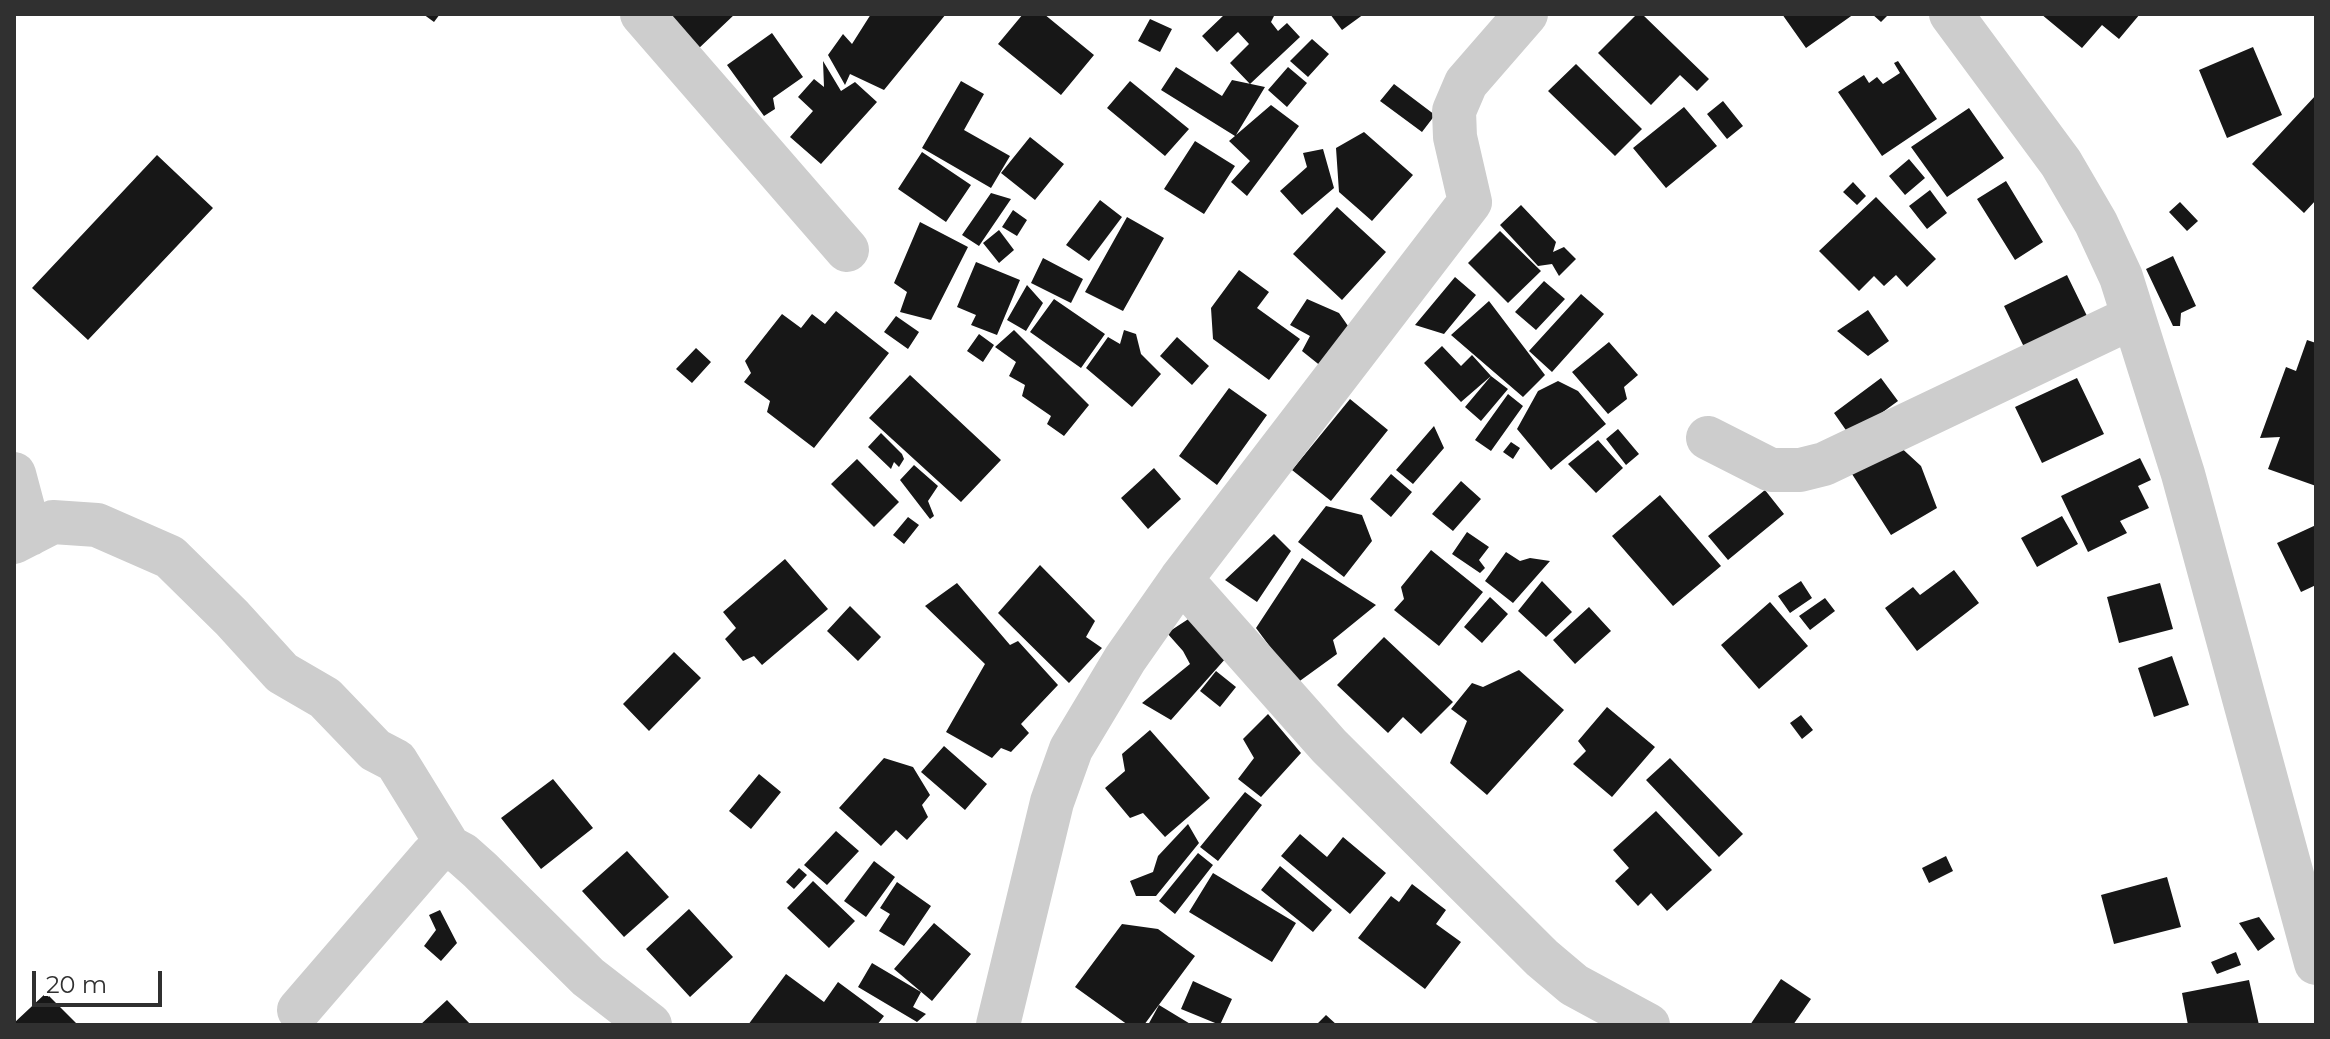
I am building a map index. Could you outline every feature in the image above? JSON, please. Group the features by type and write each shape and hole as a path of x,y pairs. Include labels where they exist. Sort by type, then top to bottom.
{"street":[{"path":"642,14 847,250"},
{"path":"998,1025 1052,802 1071,749 1125,659 1181,579 1470,202 1455,137 1454,111 1466,83 1526,14"},
{"path":"1951,14 2068,175 2096,223 2121,277 2183,474 2308,897 2316,963"},
{"path":"1708,438 1771,470 1800,470 1824,464 2133,317"},
{"path":"14,474 22,538 53,522 97,525 170,557 282,673 325,698 375,750 396,761 449,847"},
{"path":"1181,579 1329,746 1542,958 1574,985 1648,1025"},
{"path":"299,1010 431,857 441,847 449,847 480,870 588,977 650,1025"}],"building":[{"path":"423,14 440,14 434,22"},
{"path":"663,14 735,14 697,50"},
{"path":"871,14 946,14 884,90 850,74 845,85 828,55 843,34 852,44"},
{"path":"1023,14 1044,14 1094,55 1061,95 998,44"},
{"path":"1225,14 1275,14 1271,22 1278,31 1287,23 1300,37 1250,84 1230,63 1249,44 1238,32 1217,52 1202,36"},
{"path":"1330,14 1364,14 1342,30"},
{"path":"1637,14 1642,14 1709,79 1697,91 1680,75 1651,105 1598,53"},
{"path":"1782,14 1854,14 1806,48"},
{"path":"1872,14 1889,14 1881,22"},
{"path":"2041,14 2140,14 2119,39 2102,25 2082,48"},
{"path":"1150,19 1172,29 1160,52 1138,41"},
{"path":"772,33 803,77 773,98 775,109 764,116 727,65"},
{"path":"1312,39 1329,54 1308,77 1290,61"},
{"path":"2253,47 2282,115 2227,138 2199,70"},
{"path":"823,61 841,91 855,82 877,102 821,164 790,137 813,111 798,97 814,79 824,87"},
{"path":"1898,61 1937,119 1882,156 1838,92 1864,75 1869,83 1877,77 1883,84 1900,73 1894,63"},
{"path":"1576,64 1642,129 1615,156 1548,91"},
{"path":"1176,67 1222,96 1232,80 1265,87 1236,135 1271,105 1299,126 1247,196 1231,182 1250,161 1229,141 1235,136 1161,90"},
{"path":"1288,67 1307,83 1287,107 1268,90"},
{"path":"961,81 984,94 964,130 1010,156 991,188 922,148"},
{"path":"1130,81 1189,129 1165,156 1107,108"},
{"path":"1394,84 1435,115 1422,132 1380,101"},
{"path":"2316,95 2316,200 2304,213 2252,164"},
{"path":"1723,101 1743,126 1727,139 1707,114"},
{"path":"1684,107 1717,146 1666,188 1633,148"},
{"path":"1969,108 2004,158 1947,197 1911,147"},
{"path":"1364,132 1413,175 1372,221 1339,192 1336,148"},
{"path":"1030,137 1064,164 1035,200 1001,173"},
{"path":"1195,141 1235,166 1204,214 1164,189"},
{"path":"1323,149 1334,188 1302,215 1280,191 1307,167 1303,153"},
{"path":"922,152 971,185 946,222 898,189"},
{"path":"157,155 213,208 88,340 32,288"},
{"path":"1909,159 1925,178 1905,195 1889,176"},
{"path":"2006,181 2043,242 2015,260 1977,199"},
{"path":"1853,182 1866,196 1857,205 1843,192"},
{"path":"1930,190 1947,213 1927,229 1909,206"},
{"path":"991,193 1011,199 979,246 962,235"},
{"path":"1876,197 1936,259 1907,287 1896,275 1884,286 1874,276 1859,291 1819,251"},
{"path":"1100,200 1122,217 1089,261 1066,245"},
{"path":"2180,202 2198,221 2187,231 2169,212"},
{"path":"1521,205 1556,242 1553,252 1564,247 1576,259 1559,276 1552,264 1538,266 1500,225"},
{"path":"1337,207 1386,252 1342,300 1293,254"},
{"path":"1013,210 1027,220 1017,236 1002,227"},
{"path":"1127,217 1164,238 1123,311 1085,292"},
{"path":"920,222 968,247 931,320 900,312 907,292 894,283"},
{"path":"999,230 1014,250 999,263 983,243"},
{"path":"1500,231 1541,271 1508,303 1468,263"},
{"path":"2173,256 2196,306 2181,313 2180,326 2173,326 2146,269"},
{"path":"1043,258 1083,279 1071,303 1031,283"},
{"path":"976,262 1020,280 997,335 971,325 976,315 957,307"},
{"path":"1239,270 1269,292 1257,308 1300,339 1269,380 1213,339 1211,308"},
{"path":"2067,275 2087,316 2024,347 2004,306"},
{"path":"1455,277 1476,295 1444,334 1415,325"},
{"path":"1544,281 1565,299 1536,330 1515,312"},
{"path":"1027,285 1043,303 1026,331 1007,320"},
{"path":"1581,294 1604,314 1552,372 1529,351"},
{"path":"1054,299 1105,334 1081,368 1030,332"},
{"path":"1307,299 1339,313 1355,336 1327,371 1302,351 1310,336 1290,325"},
{"path":"1489,301 1545,375 1523,397 1451,335"},
{"path":"1868,310 1889,341 1868,356 1837,331"},
{"path":"836,311 889,353 814,448 767,412 770,401 744,382 751,373 745,361 782,314 801,328 812,314 825,324"},
{"path":"896,316 919,332 908,349 884,332"},
{"path":"1014,330 1089,405 1064,436 1047,424 1051,416 1022,396 1025,385 1009,376 1016,362 995,347"},
{"path":"1124,330 1136,334 1141,354 1161,374 1132,407 1086,368 1108,337 1120,344"},
{"path":"979,334 994,345 983,362 967,351"},
{"path":"1177,337 1209,366 1192,385 1160,356"},
{"path":"2307,340 2316,343 2316,486 2268,469 2280,437 2260,438 2286,367 2296,371"},
{"path":"1609,342 1638,375 1624,387 1627,399 1608,414 1572,372"},
{"path":"1442,346 1461,366 1472,355 1491,376 1461,402 1424,363"},
{"path":"696,348 711,362 692,383 676,369"},
{"path":"910,375 1001,460 961,502 869,418"},
{"path":"1491,376 1508,389 1481,421 1465,407"},
{"path":"1881,378 1898,401 1850,436 1834,413"},
{"path":"2077,378 2104,434 2042,463 2015,407"},
{"path":"1558,381 1578,391 1606,424 1551,470 1517,429 1538,391"},
{"path":"1229,388 1267,415 1217,485 1179,456"},
{"path":"1508,394 1523,406 1491,451 1475,440"},
{"path":"1350,399 1388,430 1331,501 1292,470"},
{"path":"1434,426 1444,448 1413,484 1396,470"},
{"path":"1618,429 1639,454 1626,465 1606,439"},
{"path":"881,433 902,454 904,459 899,467 894,462 891,469 868,447"},
{"path":"1598,440 1623,468 1596,493 1568,464"},
{"path":"1511,442 1520,448 1513,459 1503,452"},
{"path":"1896,443 1921,466 1937,508 1891,535 1852,474"},
{"path":"2140,458 2151,480 2138,486 2149,508 2120,521 2127,533 2088,552 2061,496"},
{"path":"857,459 899,502 874,527 831,484"},
{"path":"914,465 938,486 928,501 934,516 930,519 900,480"},
{"path":"1154,468 1181,499 1148,529 1121,498"},
{"path":"1391,474 1412,492 1391,517 1370,499"},
{"path":"1461,481 1481,499 1453,531 1432,514"},
{"path":"1765,490 1784,514 1728,560 1708,536"},
{"path":"1660,495 1721,566 1673,606 1612,536"},
{"path":"1326,506 1362,515 1372,541 1344,577 1298,542"},
{"path":"2062,516 2078,544 2037,567 2021,538"},
{"path":"908,517 919,525 904,544 893,535"},
{"path":"2316,525 2316,585 2301,592 2277,543"},
{"path":"1467,532 1489,547 1479,560 1485,568 1480,573 1452,554"},
{"path":"1274,534 1291,551 1257,602 1225,580"},
{"path":"1431,550 1483,592 1439,646 1394,610 1404,599 1401,587"},
{"path":"1506,552 1520,561 1530,558 1550,561 1513,603 1485,581"},
{"path":"1302,558 1376,605 1333,640 1337,654 1297,683 1256,628"},
{"path":"785,559 828,609 762,665 754,656 743,661 725,639 736,628 723,612"},
{"path":"1040,565 1095,621 1086,637 1102,648 1069,683 998,613"},
{"path":"1954,570 1979,603 1917,651 1885,608 1913,587 1920,595"},
{"path":"1542,581 1572,612 1546,637 1518,611"},
{"path":"1801,581 1812,598 1790,613 1778,596"},
{"path":"957,583 1010,645 1018,641 1058,685 1021,724 1029,733 1011,752 1001,748 992,758 946,732 985,664 925,606"},
{"path":"2160,583 2173,629 2119,643 2107,597"},
{"path":"1490,597 1508,614 1482,643 1464,627"},
{"path":"1825,598 1835,611 1810,630 1799,616"},
{"path":"1770,602 1808,646 1759,689 1721,645"},
{"path":"850,606 881,637 858,661 827,631"},
{"path":"1589,607 1611,631 1575,664 1553,640"},
{"path":"1196,614 1234,649 1171,720 1142,703 1190,664 1167,633"},
{"path":"1384,637 1453,702 1421,734 1403,717 1388,733 1337,685"},
{"path":"674,652 701,678 649,731 623,704"},
{"path":"2172,656 2189,705 2154,717 2138,668"},
{"path":"1519,670 1564,710 1487,795 1450,763 1467,721 1451,709 1472,683 1483,687"},
{"path":"1216,671 1236,687 1220,707 1200,691"},
{"path":"1607,707 1655,747 1612,797 1573,764 1586,751 1578,741"},
{"path":"1268,714 1301,753 1261,797 1238,779 1254,758 1243,739"},
{"path":"1801,715 1813,730 1802,739 1790,723"},
{"path":"1150,730 1210,798 1165,837 1143,813 1130,818 1105,788 1125,771 1122,754"},
{"path":"944,746 987,784 965,810 921,772"},
{"path":"884,758 913,767 930,795 922,805 928,817 907,840 896,830 881,846 839,808"},
{"path":"1670,758 1743,834 1719,857 1646,780"},
{"path":"759,774 781,792 751,829 729,811"},
{"path":"553,779 593,828 541,869 501,818"},
{"path":"1245,792 1262,805 1218,861 1200,847"},
{"path":"1656,811 1712,870 1667,911 1651,893 1638,906 1615,881 1629,868 1613,850"},
{"path":"1188,824 1199,843 1156,896 1136,896 1130,881 1153,872 1158,856"},
{"path":"836,831 859,851 827,885 804,865"},
{"path":"1300,834 1327,857 1343,837 1386,873 1350,914 1281,856"},
{"path":"627,851 669,897 624,937 582,891"},
{"path":"1198,853 1213,865 1175,914 1159,901"},
{"path":"1946,856 1953,871 1929,883 1922,868"},
{"path":"874,861 895,877 866,917 844,901"},
{"path":"1280,866 1332,910 1313,932 1261,890"},
{"path":"799,868 807,875 794,889 786,882"},
{"path":"1213,873 1296,923 1272,962 1189,912"},
{"path":"2167,877 2181,927 2114,944 2101,895"},
{"path":"813,881 855,921 829,948 787,908"},
{"path":"897,882 931,906 904,946 879,931 890,914 880,908"},
{"path":"1412,884 1446,910 1436,924 1461,942 1425,989 1358,938 1391,896 1399,902"},
{"path":"689,909 733,957 690,997 646,949"},
{"path":"440,910 457,943 441,961 424,946 436,930 429,915"},
{"path":"2259,917 2275,939 2258,951 2239,923"},
{"path":"934,923 971,954 932,1001 894,969"},
{"path":"1122,924 1158,929 1195,956 1144,1025 1128,1025 1075,987"},
{"path":"2236,952 2241,965 2217,974 2211,962"},
{"path":"872,963 921,992 913,1007 926,1014 917,1022 858,987"},
{"path":"786,974 824,1002 838,982 884,1016 877,1025 748,1025"},
{"path":"1781,979 1811,999 1793,1025 1750,1025"},
{"path":"2249,980 2259,1025 2188,1025 2182,993"},
{"path":"1193,981 1232,999 1220,1025 1181,1009"},
{"path":"46,993 78,1025 14,1025 14,1023"},
{"path":"447,1000 471,1025 420,1025"},
{"path":"1159,1005 1192,1025 1148,1025"},
{"path":"1326,1015 1337,1025 1316,1025"}]}
